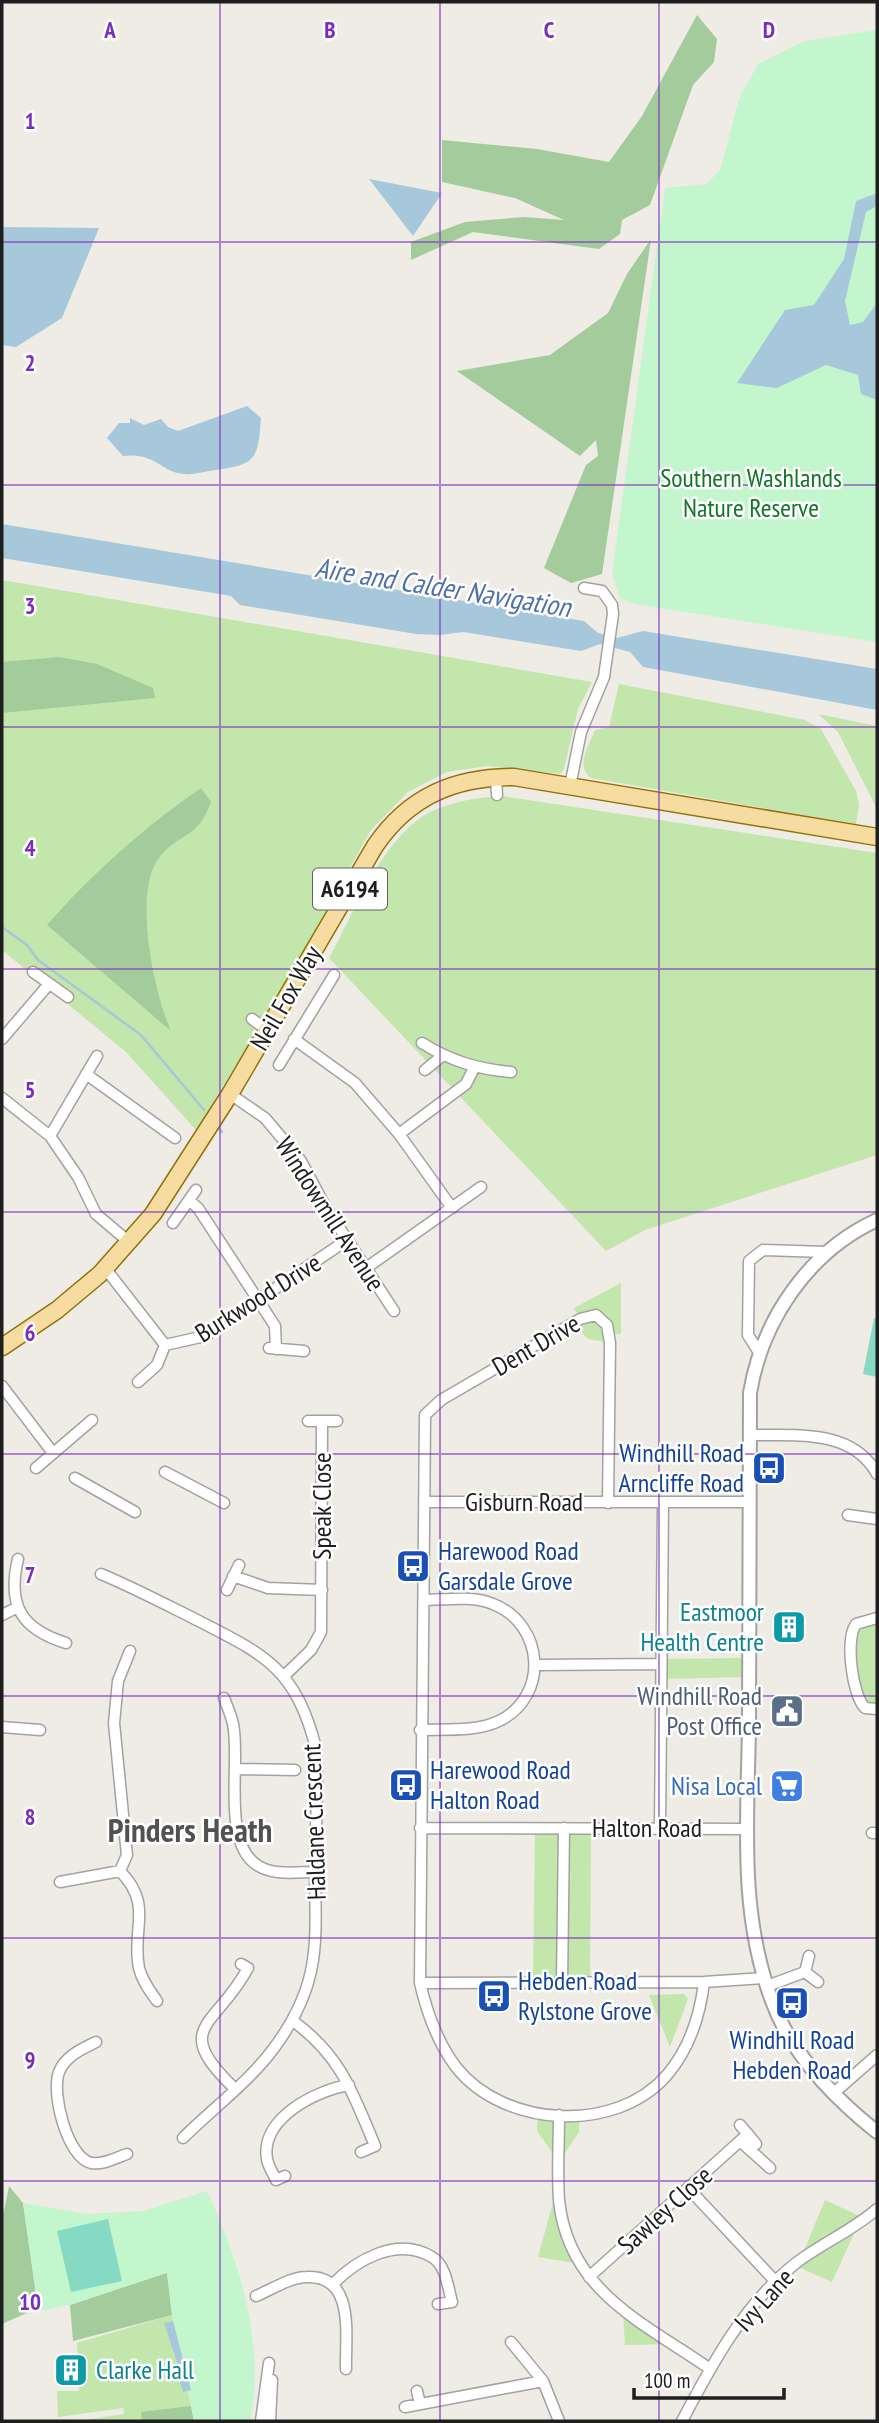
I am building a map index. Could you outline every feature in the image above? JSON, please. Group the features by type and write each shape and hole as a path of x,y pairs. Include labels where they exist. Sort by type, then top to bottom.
{"main road":[{"name":"Neil Fox Way","path":"2,1346 57,1310 105,1268 164,1198 230,1094 389,826 420,799 446,786 496,777 570,786 877,836"}],"street":[{"path":"570,786 577,745 604,677 612,623 612,608 607,596 602,591 584,588"},
{"path":"496,777 497,794"},
{"path":"33,972 68,997"},
{"path":"279,1065 334,975"},
{"path":"2,1039 50,984"},
{"path":"252,1019 267,1030"},
{"path":"294,1039 355,1083 400,1134 452,1208"},
{"path":"422,1043 442,1056 474,1068 510,1072"},
{"path":"50,1136 97,1056"},
{"path":"425,1070 442,1056"},
{"path":"400,1134 466,1084 474,1068"},
{"path":"86,1074 175,1138"},
{"name":"Windowmill Avenue","path":"230,1094 265,1118 301,1161 347,1240 394,1311"},
{"path":"2,1098 50,1136 78,1177 96,1214 129,1242"},
{"path":"366,1268 481,1187"},
{"path":"173,1223 196,1190"},
{"path":"189,1200 198,1208 276,1328 273,1349 303,1351"},
{"path":"877,1220 852,1231 826,1252 795,1287 769,1329 750,1393 748,1829 748,1909 765,1982 790,2037 820,2078 877,2132"},
{"name":"Burkwood Drive","path":"164,1345 205,1336 347,1240"},
{"path":"760,1354 748,1335 749,1261 763,1250 826,1252"},
{"path":"105,1268 164,1345 157,1365 138,1382"},
{"name":"Dent Drive","path":"425,1502 424,1421 429,1409 580,1319 596,1315 607,1325 610,1342 608,1503"},
{"path":"2,1386 53,1453"},
{"path":"36,1468 92,1420"},
{"name":"Speak Close","path":"308,1421 337,1422"},
{"name":"Speak Close","path":"284,1676 312,1650 321,1632 322,1422"},
{"path":"750,1435 829,1439 854,1450 877,1474"},
{"path":"165,1472 224,1503"},
{"path":"75,1478 135,1512"},
{"path":"425,1502 420,1730 420,1983 429,2020 442,2043 456,2067 495,2100 518,2109 559,2115 599,2113 643,2094 665,2077 682,2054 692,2033 701,2008 704,1982"},
{"name":"Gisburn Road","path":"425,1502 750,1502"},
{"path":"660,1827 663,1503"},
{"path":"848,1516 877,1519"},
{"path":"18,1559 14,1594 24,1619 36,1631 66,1643"},
{"path":"227,1590 239,1565"},
{"name":"Haldane Crescent","path":"101,1574 254,1648 284,1676 309,1720 316,1748 318,1929 314,1963 305,1995 293,2021 255,2071 183,2138"},
{"name":"Speak Close","path":"233,1576 268,1588 322,1590"},
{"path":"420,1730 471,1728 500,1720 523,1702 531,1687 536,1665 527,1632 512,1615 492,1603 468,1599 424,1600"},
{"path":"2,1615 18,1607"},
{"path":"877,1618 856,1624 850,1639 857,1698 864,1708 877,1709"},
{"path":"120,1871 127,1855 127,1840 114,1723 118,1681 131,1657"},
{"path":"536,1665 661,1664"},
{"path":"224,1698 234,1725 235,1813 247,1857 257,1866 273,1872 316,1872"},
{"path":"2,1727 40,1730"},
{"path":"235,1769 295,1770"},
{"name":"Halton Road","path":"420,1828 748,1829"},
{"path":"562,1983 564,1828"},
{"path":"60,1882 120,1871"},
{"path":"120,1871 134,1886 142,1914 139,1969 157,2001"},
{"path":"805,1972 808,1956"},
{"path":"234,2088 209,2064 200,2045 202,2030 238,1986 248,1968 241,1964"},
{"path":"420,1983 765,1982 805,1972"},
{"path":"805,1972 818,1982"},
{"path":"293,2021 324,2047 339,2064 375,2146 361,2152"},
{"path":"96,2042 68,2058 59,2072 57,2090 69,2142 76,2154 89,2162 101,2163 127,2154"},
{"path":"835,2092 877,2055"},
{"path":"285,2176 276,2180 267,2158 269,2138 281,2119 316,2096 349,2085"},
{"path":"559,2115 560,2203 571,2245 589,2277 615,2305 710,2368"},
{"path":"740,2125 744,2138 771,2168"},
{"path":"744,2138 756,2144"},
{"name":"Sawley Close","path":"589,2277 744,2138"},
{"path":"689,2189 775,2281"},
{"name":"Ivy Lane","path":"682,2421 710,2368 775,2281 800,2260 858,2225 877,2209"},
{"path":"332,2285 349,2266 363,2258 382,2252 415,2252 433,2258 446,2276 452,2302 439,2304"},
{"path":"256,2296 307,2277 332,2285 345,2304 345,2369"},
{"path":"511,2342 543,2381 559,2421"},
{"path":"261,2421 269,2363 272,2381 270,2421"},
{"path":"404,2407 543,2381"},
{"path":"417,2390 420,2404"}],"green space":[{"path":"697,15 717,39 714,62 693,85 650,205 622,220 620,234 599,249 473,232 411,260 411,242 465,222 524,217 564,220 515,198 442,182 442,140 537,149 609,162 642,116"},
{"name":"Southern Washlands Nature Reserve","path":"877,30 877,642 634,604 620,598 612,574 665,188 706,184 720,171 739,99 758,64 805,41"},
{"path":"651,239 602,574 571,583 544,568 586,465 598,456 596,440 580,456 457,371 550,355 608,313 627,274"},
{"path":"2,580 592,682 578,709 564,769 560,774 487,766 447,772 408,792 371,830 280,993 196,1130 126,1052 2,950"},
{"path":"59,657 97,664 153,688 155,698 2,713 2,662"},
{"path":"619,684 805,720 821,729 856,791 859,805 856,824 591,778 584,768 585,756 595,730 609,727"},
{"path":"818,714 877,726 877,809 838,732"},
{"path":"201,788 211,802 206,814 195,829 161,855 152,871 148,891 146,915 152,967 171,1031 47,925 120,852"},
{"path":"501,796 877,853 877,1155 645,1230 606,1251 329,958 366,886 401,835 434,810 468,800"},
{"path":"621,1283 621,1334 610,1334 610,1343 588,1339 573,1323 580,1319 574,1308"},
{"path":"874,1318 877,1319 877,1377 863,1374"},
{"path":"877,1618 877,1709 865,1708 850,1639 856,1624"},
{"path":"744,1658 744,1677 663,1679 663,1659"},
{"path":"535,1828 591,1828 590,1982 533,1983"},
{"path":"684,1994 688,1999 670,2047 649,1995"},
{"path":"538,2113 580,2115 579,2132 559,2162 537,2131"},
{"path":"558,2184 560,2203 580,2264 538,2257"},
{"path":"9,2186 23,2203 38,2308 2,2324 2,2221"},
{"path":"207,2191 239,2274 252,2333 255,2363 250,2421 194,2421 172,2315 167,2273 70,2305 40,2311 38,2308 23,2203 86,2214 143,2211"},
{"path":"825,2200 866,2219 858,2225 832,2282 794,2265 800,2260"},
{"path":"108,2219 122,2281 71,2292 57,2231"},
{"path":"167,2272 172,2315 73,2341 70,2305"},
{"path":"623,2311 674,2344 625,2345"},
{"path":"172,2315 194,2421 78,2421 124,2414 123,2408 58,2417 57,2391 79,2391 77,2343"},
{"path":"191,2406 194,2421 142,2421 141,2412"}],"water":[{"path":"369,179 442,193 413,236"},
{"path":"877,193 877,206 866,212 845,301 850,325 863,322 877,303 877,400 861,394 858,375 826,365 777,388 737,383 785,310 814,305 844,259 856,201"},
{"path":"2,227 99,228 62,318 16,347 2,345"},
{"path":"247,406 261,418 256,451 247,462 230,468 184,474 169,470 150,459 123,456 107,438 119,423 130,423 130,418 144,425 161,419 168,427 178,431"},
{"path":"2,524 584,621 598,633 617,638 643,631 877,669 877,710 643,667 630,652 600,644 581,651 463,632 416,634 240,605 231,596 2,558"},
{"path":"173,2321 191,2390 183,2392 175,2366 177,2362 164,2323"}],"waterway":[{"path":"2,927 27,945 38,960 141,1035 204,1110"},
{"path":"219,1129 222,1132"}],"place":[{"name":"Windhill Road Arncliffe Road","path":"769,1468"},
{"name":"Harewood Road Garsdale Grove","path":"413,1566"},
{"name":"Eastmoor Health Centre","path":"789,1627"},
{"name":"Windhill Road Post Office","path":"787,1711"},
{"name":"Harewood Road Halton Road","path":"406,1785"},
{"name":"Nisa Local","path":"787,1786"},
{"name":"Hebden Road Rylstone Grove","path":"494,1996"},
{"name":"Windhill Road Hebden Road","path":"792,2003"},
{"name":"Clarke Hall","path":"71,2370"}],"district":[{"name":"Pinders Heath","path":"190,1830"}],"water label":[{"name":"Aire and Calder Navigation","path":"443,587"}]}
